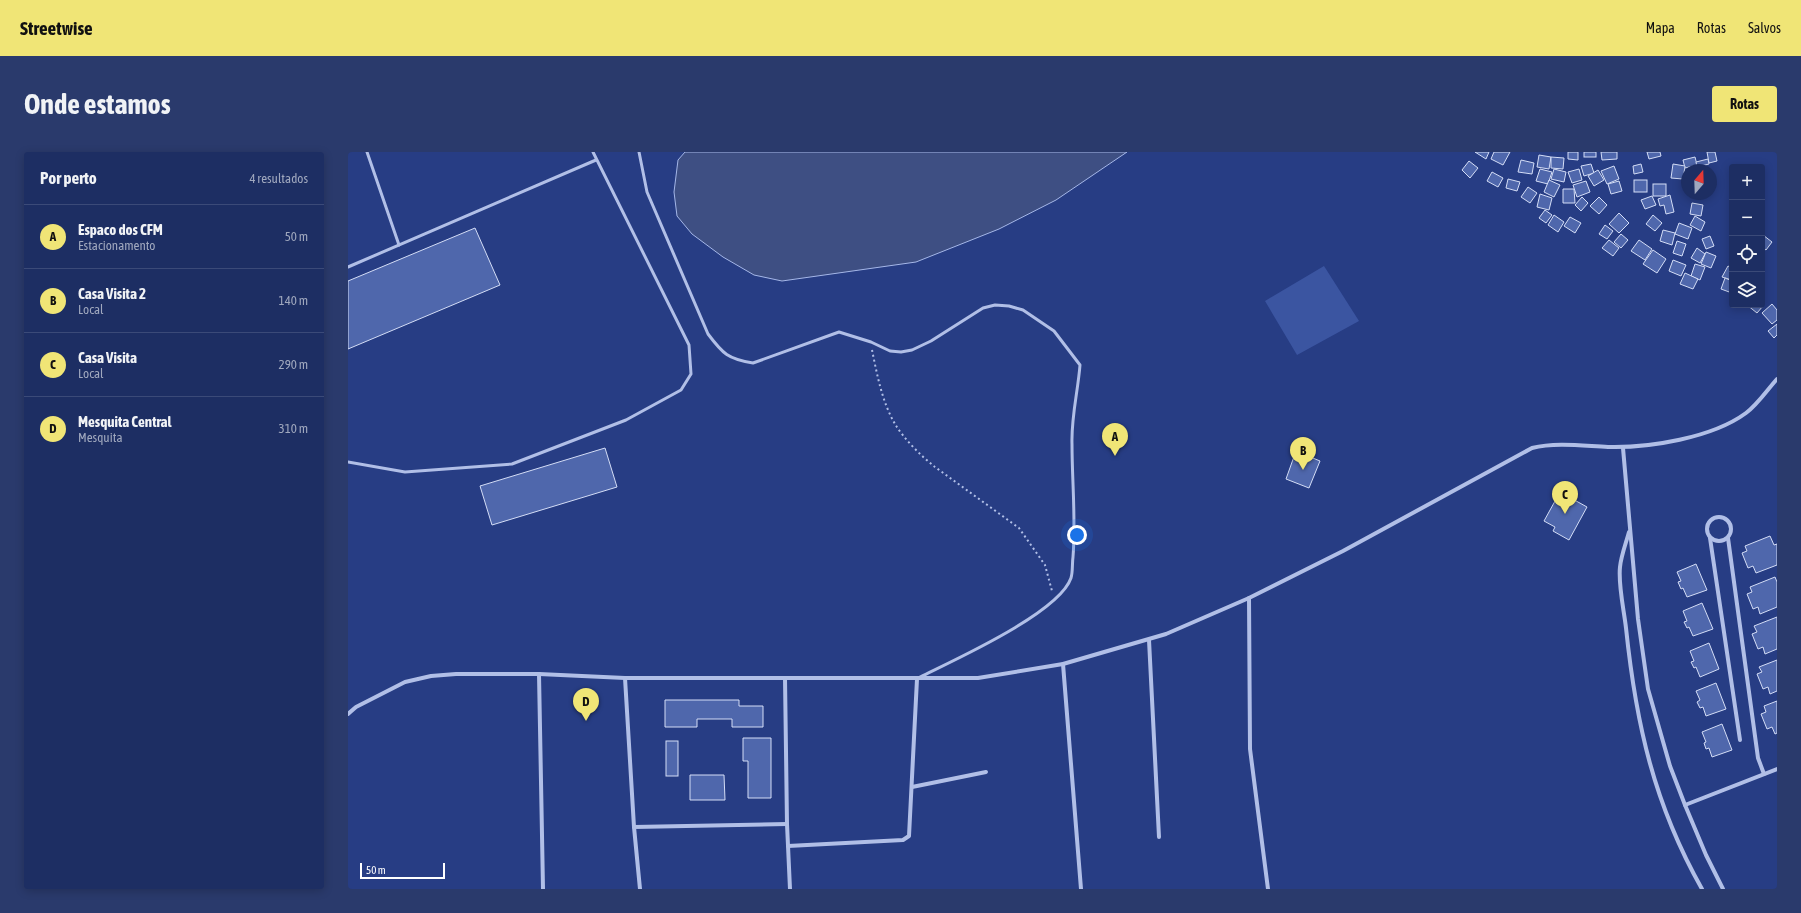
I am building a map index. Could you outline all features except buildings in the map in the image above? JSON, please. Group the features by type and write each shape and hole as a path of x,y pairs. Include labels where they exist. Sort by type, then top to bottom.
{"street":[{"path":"348,714 356,707 398,685 431,676 456,674 539,674 625,678 978,678 1063,664 1149,640 1249,598 1343,551 1532,448 1548,445 1622,448 1661,444 1711,430 1746,413 1777,379"},
{"path":"1622,448 1638,619 1648,689 1670,766 1706,855 1723,889"},
{"path":"1710,538 1721,541 1728,538 1731,534 1730,524 1724,517 1714,517 1707,524 1740,740"},
{"path":"1630,530 1619,569 1631,676 1645,750 1655,786 1672,828 1702,889"},
{"path":"1728,538 1758,758 1764,774"},
{"path":"1249,598 1250,749 1268,889"},
{"path":"1149,640 1159,837"},
{"path":"1063,664 1080,889"},
{"path":"539,674 543,889"},
{"path":"625,678 634,827 640,889"},
{"path":"785,678 787,824 790,889"},
{"path":"788,846 903,840 909,836 917,679"},
{"path":"1685,805 1777,769"},
{"path":"912,788 986,772"},
{"path":"634,827 787,824"}],"lane":[{"path":"367,152 399,245"},
{"path":"348,462 405,472 512,464 626,420 682,390 691,374 688,345 596,160 594,152"},
{"path":"639,152 647,192 708,334 723,354 740,361 754,363 839,332 871,342 890,351 900,352 912,350 931,342 983,308 995,305 1009,306 1023,310 1054,331 1080,365 1072,442 1074,544 1071,578 1055,600 991,642 917,679"},
{"path":"348,267 596,160"}],"path":[{"path":"871,342 874,365 896,425 926,460 1019,528 1045,565 1055,600"}],"shaded area":[{"path":"685,152 1127,152 1056,200 999,229 916,262 782,281 754,275 723,257 692,234 677,216 674,192 678,160"},
{"path":"1324,266 1359,321 1297,355 1265,301"}],"place":[{"name":"Espaco dos CFM","path":"1115,456"},
{"name":"Casa Visita 2","path":"1303,470"},
{"name":"Casa Visita","path":"1565,514"},
{"name":"Mesquita Central","path":"586,721"}]}
